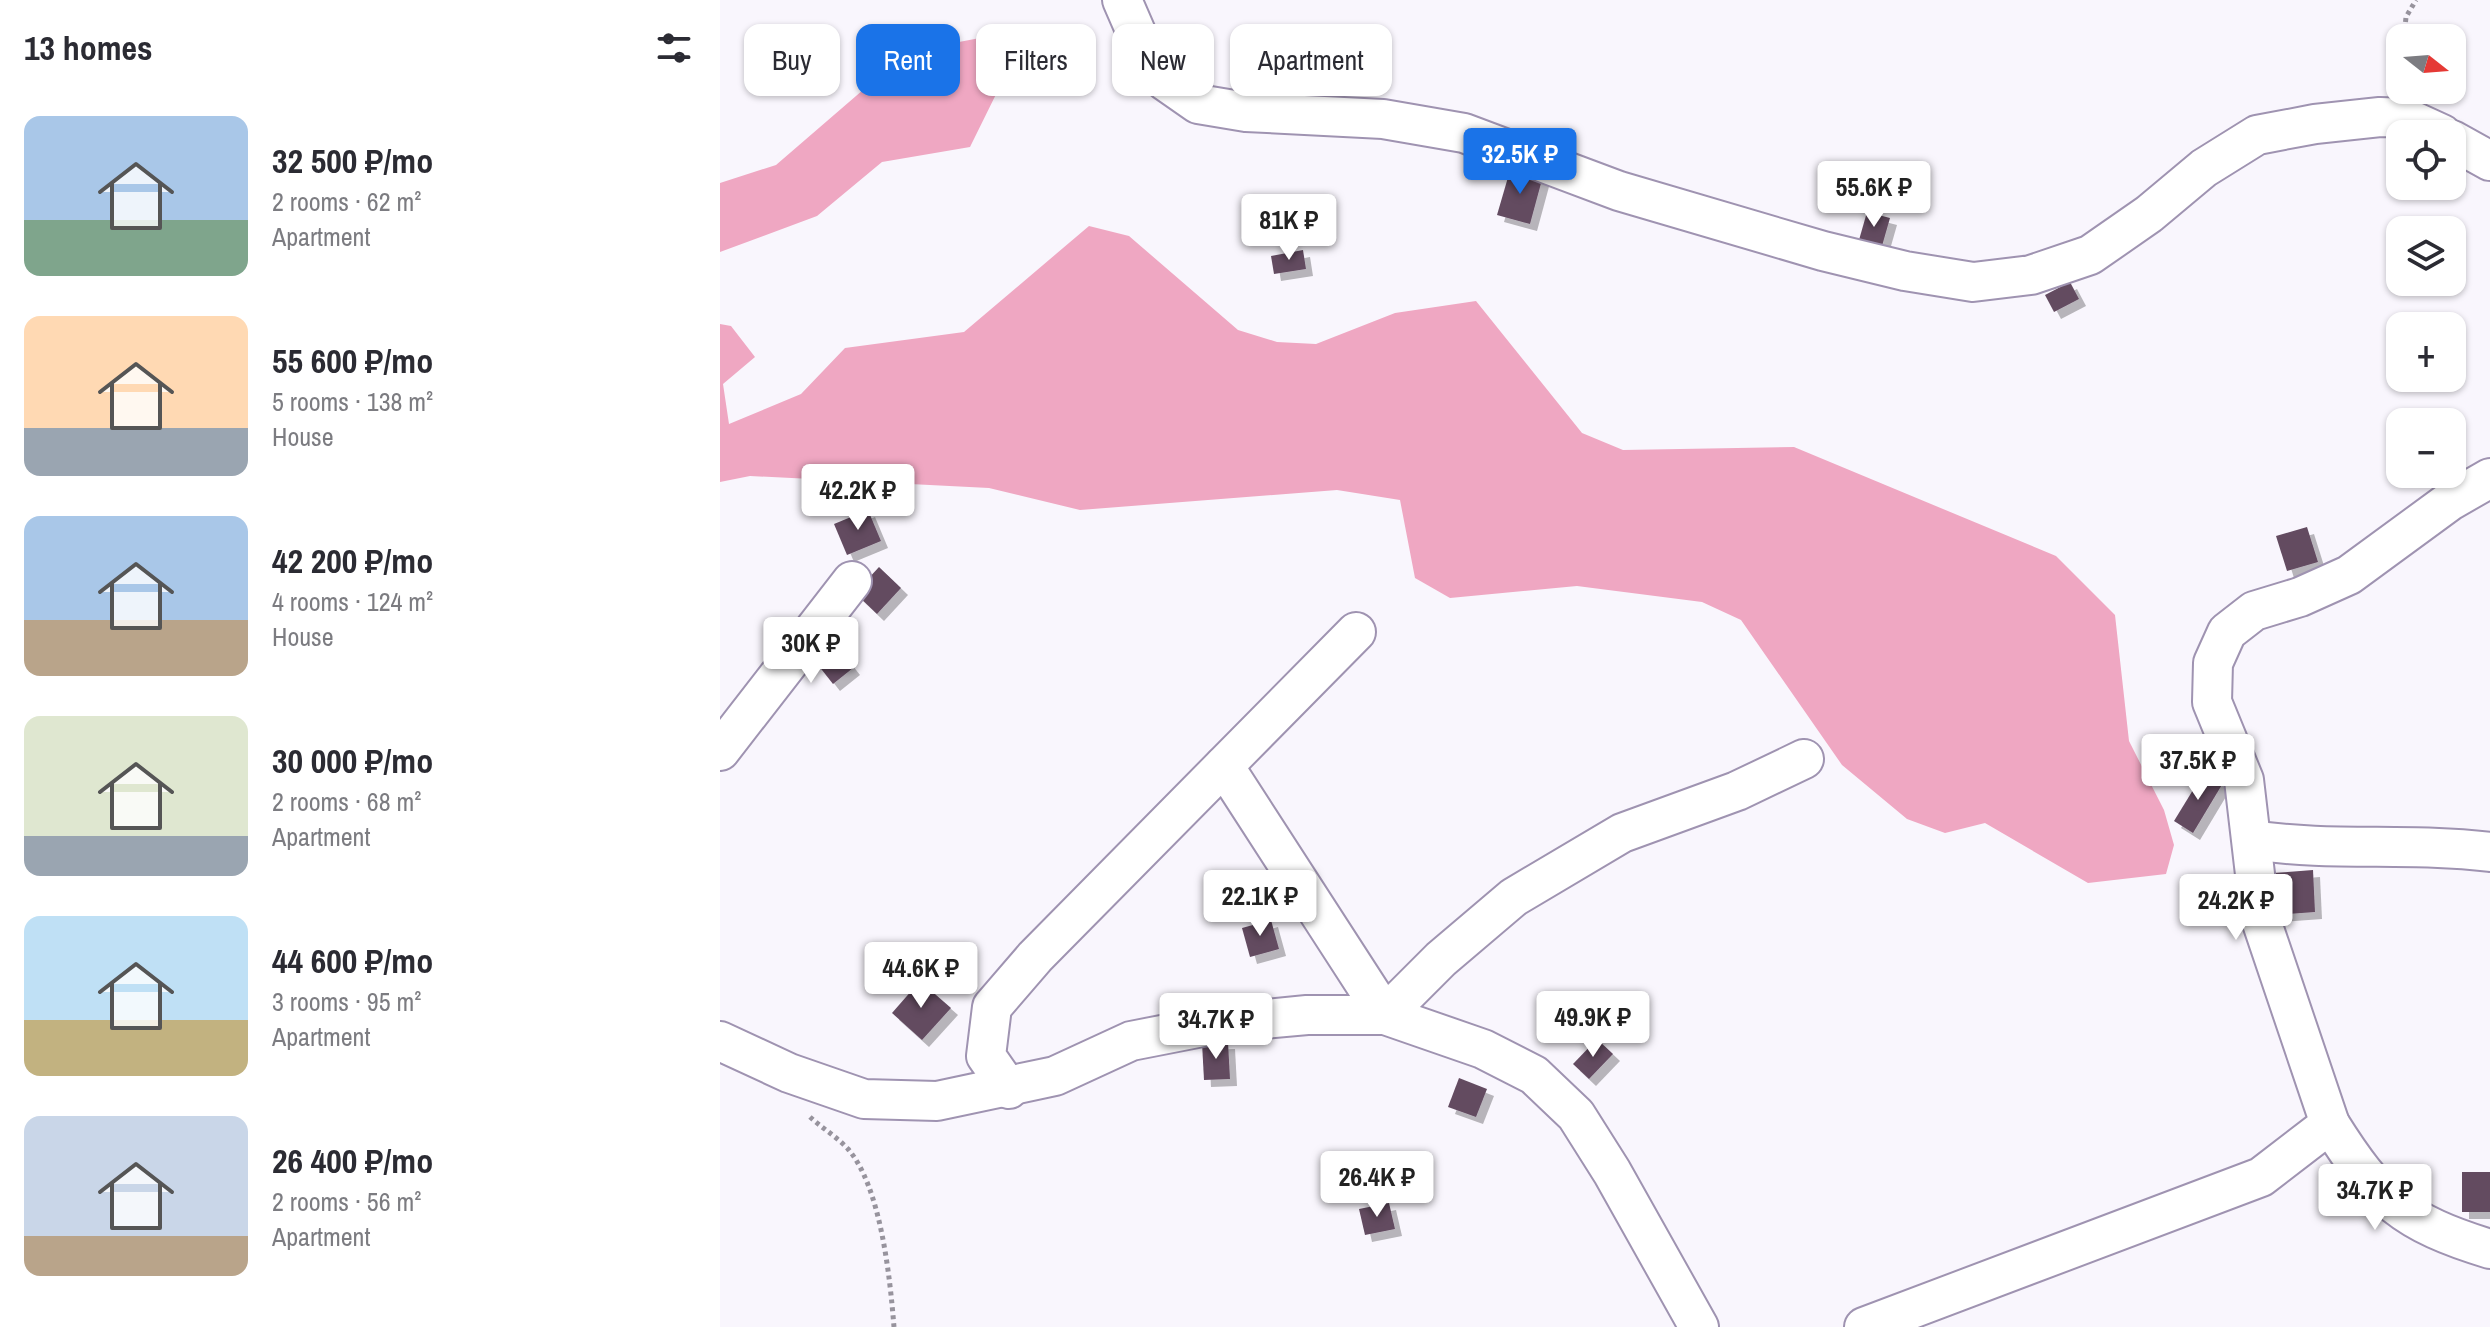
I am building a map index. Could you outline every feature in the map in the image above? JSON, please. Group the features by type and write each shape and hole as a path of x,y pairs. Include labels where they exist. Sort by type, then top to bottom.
{"street":[{"path":"1122,0 1142,46 1165,81 1198,104 1246,112 1383,119 1464,133 1619,191 1823,251 1905,271 1973,282 2031,275 2090,255 2149,214 2204,168 2257,135 2315,124 2380,117 2411,120"},
{"path":"2466,148 2490,161"},
{"path":"2490,478 2450,501 2349,575 2300,597 2254,611 2227,632 2213,663 2212,702 2244,780 2260,917 2330,1124 2359,1171 2393,1206 2441,1234 2490,1249"},
{"path":"720,751 852,581"},
{"path":"1009,1089 986,1056 992,1007 1035,957 1356,632"},
{"path":"1385,1015 1441,959 1514,897 1622,833 1737,791 1804,759"},
{"path":"1224,766 1385,1015"},
{"path":"2252,840 2291,846 2443,846 2490,852"},
{"path":"720,1041 789,1073 864,1099 937,1101 1009,1089 1055,1076 1131,1041 1207,1026 1307,1015 1385,1015 1483,1049 1534,1075 1576,1115 1612,1172 1699,1327"},
{"path":"1864,1327 2261,1177 2330,1124"}],"path":[{"path":"2405,24 2416,0"},
{"path":"789,1073 808,1116 849,1151 874,1202 888,1266 894,1327"}],"shaded area":[{"path":"976,39 976,96 995,96 970,147 882,162 817,216 720,252 720,183 776,165 856,96 960,96 960,42"},
{"path":"1089,226 1129,236 1238,330 1277,342 1316,344 1395,313 1476,301 1582,433 1623,450 1794,447 2056,556 2115,615 2129,741 2164,810 2174,845 2166,874 2088,883 1985,823 1945,833 1907,819 1842,765 1741,620 1702,602 1577,586 1450,598 1415,578 1400,500 1337,490 1080,510 989,488 750,476 720,482 720,324 731,326 755,357 723,384 729,424 801,394 845,348 964,332"}],"building":[{"path":"1511,167 1543,176 1530,224 1497,215"},
{"path":"1867,212 1890,218 1882,246 1859,240"},
{"path":"1303,250 1306,269 1274,274 1271,256"},
{"path":"2070,282 2079,299 2054,312 2045,295"},
{"path":"868,510 881,541 847,555 834,524"},
{"path":"2307,527 2318,562 2287,571 2276,536"},
{"path":"879,567 901,588 877,614 855,593"},
{"path":"831,640 853,668 833,684 811,656"},
{"path":"2204,772 2223,783 2193,833 2174,821"},
{"path":"2313,870 2315,912 2276,915 2273,873"},
{"path":"1271,920 1279,949 1250,957 1242,928"},
{"path":"920,981 951,1008 922,1040 892,1013"},
{"path":"1597,1039 1613,1054 1589,1079 1573,1064"},
{"path":"1228,1042 1230,1079 1204,1080 1202,1043"},
{"path":"1459,1078 1487,1089 1476,1117 1448,1107"},
{"path":"2462,1172 2490,1172 2490,1212 2462,1212"},
{"path":"1389,1203 1395,1229 1365,1235 1359,1209"}]}
